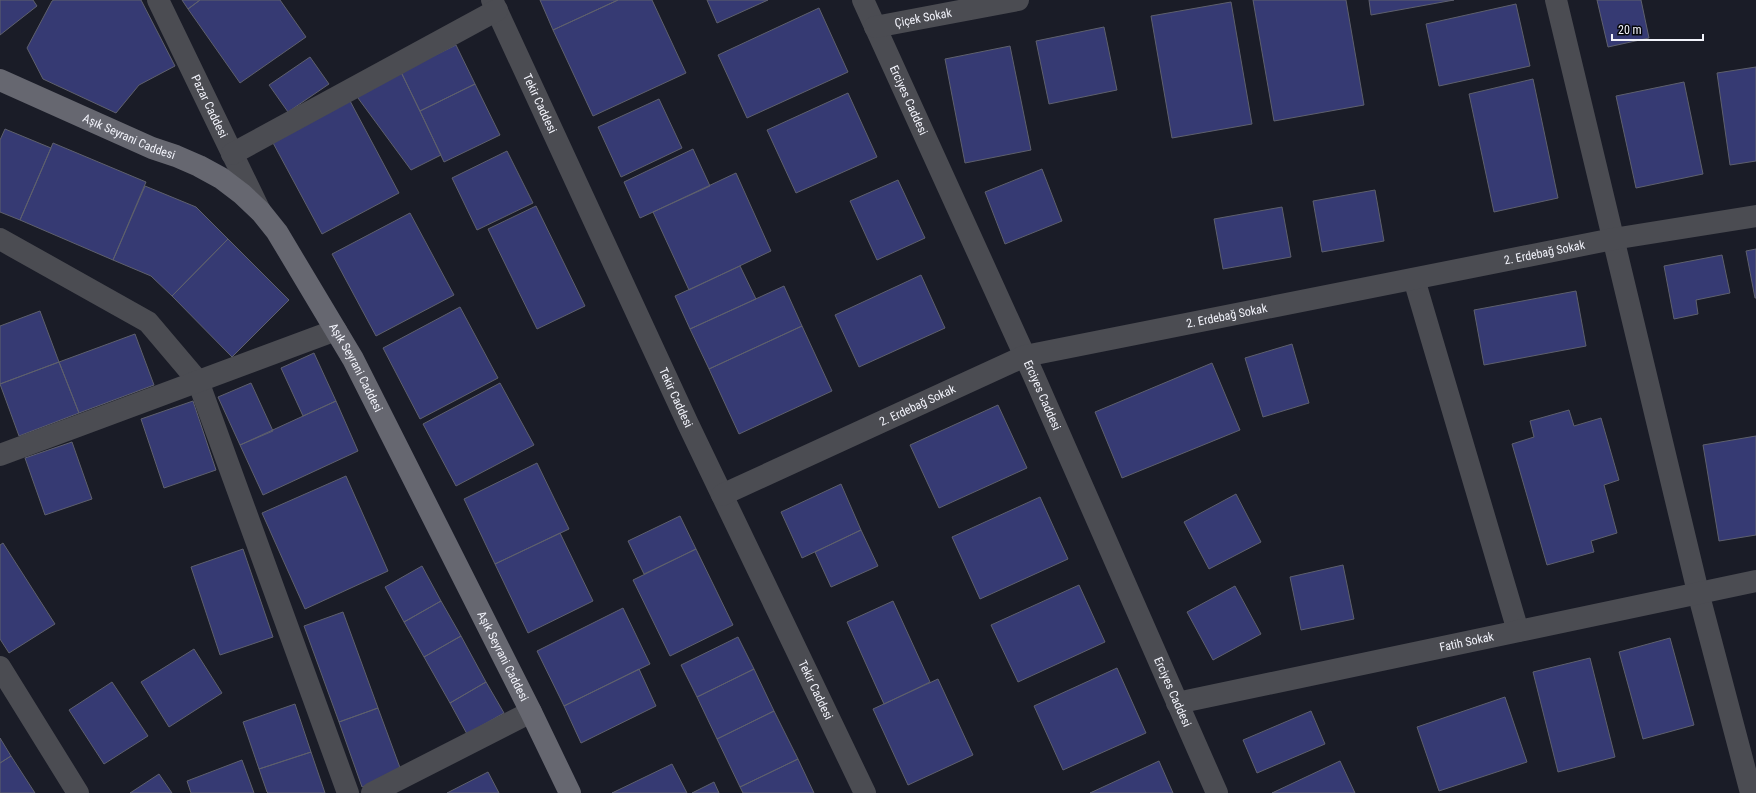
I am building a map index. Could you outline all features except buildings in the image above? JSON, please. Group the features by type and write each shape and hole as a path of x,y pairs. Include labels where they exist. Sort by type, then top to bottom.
{"main road":[{"name":"Aşık Seyrani Caddesi","path":"0,80 152,148 199,166 221,178 242,194 261,212 277,232 357,366 531,712 570,793"}],"street":[{"name":"Pazar Caddesi","path":"158,0 261,212"},
{"name":"Erciyes Caddesi","path":"863,0 1025,356 1217,793"},
{"name":"Çiçek Sokak","path":"875,27 1018,0"},
{"path":"1556,0 1698,592 1751,793"},
{"path":"232,154 494,5"},
{"name":"Tekir Caddesi","path":"494,5 722,495 865,793"},
{"name":"2. Erdebağ Sokak","path":"722,495 1025,356 1613,239 1756,216"},
{"path":"0,239 148,322 198,381 348,793"},
{"path":"1414,279 1518,631"},
{"path":"0,455 336,330"},
{"name":"Fatih Sokak","path":"1178,703 1698,592 1756,581"},
{"path":"0,667 78,793"},
{"path":"372,793 531,712"}]}
